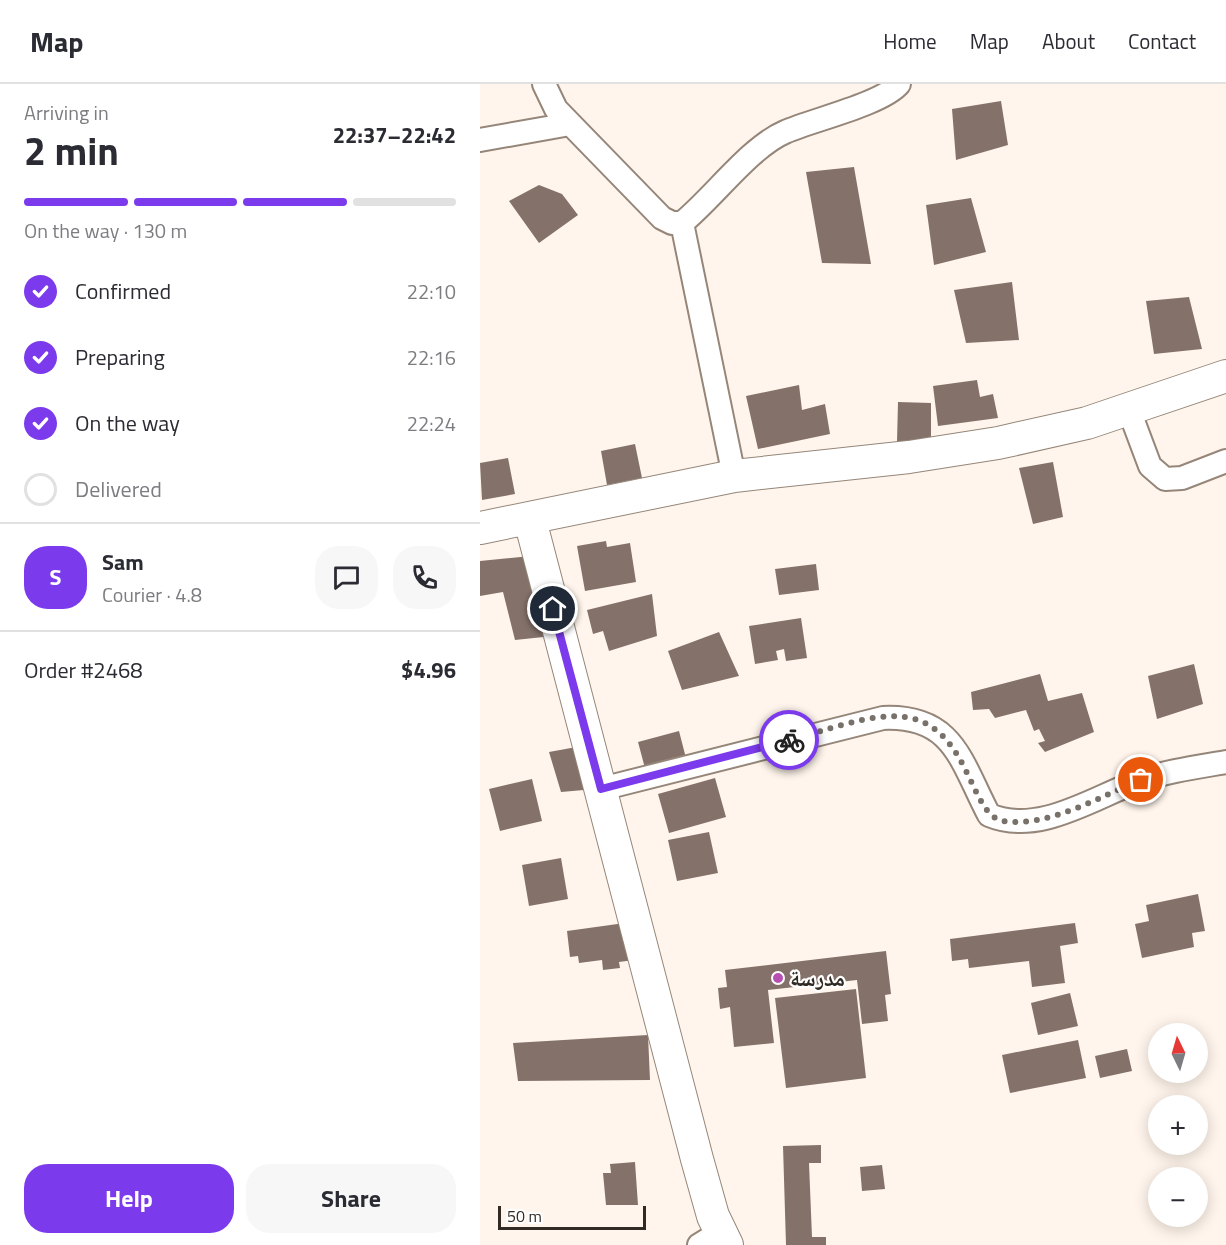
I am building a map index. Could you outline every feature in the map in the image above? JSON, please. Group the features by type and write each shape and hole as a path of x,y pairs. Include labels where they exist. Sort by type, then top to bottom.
{"street":[{"path":"544,84 556,109 662,218 672,223 682,223 743,165 782,133 884,95 899,84"},
{"path":"480,140 570,124"},
{"path":"682,223 734,476"},
{"path":"480,528 530,520 734,476 909,457 998,443 1087,423 1226,376"},
{"path":"1129,410 1150,466 1165,479 1182,478 1226,460"},
{"path":"530,520 713,1216 716,1241"},
{"path":"601,789 883,718 905,717 936,728 954,748 964,764 989,815 1002,821 1030,820 1080,808 1141,780 1226,762"}],"building":[{"path":"1001,101 1008,145 956,160 952,109"},
{"path":"854,167 871,264 822,263 806,172"},
{"path":"539,185 562,194 578,215 539,243 509,201"},
{"path":"971,198 986,252 934,265 926,205"},
{"path":"1012,282 1019,340 966,343 954,290"},
{"path":"1189,297 1202,349 1154,354 1146,301"},
{"path":"977,380 980,397 993,394 998,418 938,426 933,386"},
{"path":"799,385 802,410 825,404 830,434 758,449 746,396"},
{"path":"898,402 931,403 931,438 897,442"},
{"path":"635,444 642,478 607,485 601,451"},
{"path":"508,458 515,494 482,500 480,463"},
{"path":"1053,462 1063,517 1033,524 1019,468"},
{"path":"606,541 607,547 630,543 636,582 585,591 577,546"},
{"path":"531,556 553,636 515,640 503,592 480,596 480,561"},
{"path":"816,564 819,590 779,595 775,569"},
{"path":"652,594 657,636 609,651 603,631 593,634 587,610"},
{"path":"801,618 807,658 786,661 784,649 776,651 778,660 755,664 749,626"},
{"path":"719,632 739,676 682,690 668,651"},
{"path":"1194,664 1203,704 1157,719 1148,676"},
{"path":"1040,674 1048,701 1082,693 1094,732 1045,752 1038,743 1045,741 1039,729 1034,731 1026,710 995,718 989,709 973,710 971,692"},
{"path":"679,731 687,762 646,772 638,742"},
{"path":"582,746 595,789 561,792 549,752"},
{"path":"715,778 726,817 669,833 658,794"},
{"path":"532,779 542,821 500,831 489,789"},
{"path":"709,832 718,873 677,881 668,840"},
{"path":"561,858 568,899 529,906 522,865"},
{"path":"1198,894 1205,931 1192,933 1194,947 1142,958 1135,924 1149,921 1146,905"},
{"path":"632,922 634,960 619,962 620,968 603,970 602,960 579,963 578,956 570,957 567,931"},
{"path":"1075,923 1078,943 1060,946 1065,983 1032,987 1029,961 969,968 968,959 952,961 950,939"},
{"path":"886,951 891,994 885,995 888,1021 862,1024 857,980 768,990 774,1043 734,1047 730,1007 720,1009 718,988 727,987 725,970"},
{"path":"856,989 866,1078 786,1088 775,998"},
{"path":"1070,993 1078,1026 1038,1035 1031,1003"},
{"path":"648,1035 650,1080 518,1081 513,1043"},
{"path":"1078,1040 1086,1078 1010,1093 1002,1055"},
{"path":"1127,1049 1132,1071 1100,1078 1095,1056"},
{"path":"821,1145 821,1163 809,1163 812,1237 826,1237 826,1245 786,1245 783,1146"},
{"path":"635,1162 638,1205 606,1205 603,1173 611,1173 610,1164"},
{"path":"882,1165 885,1189 862,1191 860,1167"}],"way so far":[{"path":"789,740 883,718 905,717 936,728 954,748 969,772 989,815 1002,821 1030,820 1080,808 1141,780"}],"place":[{"name":"مدرسة","path":"778,978"}],"route":[{"path":"553,609 601,789 678,771 789,740"}]}
